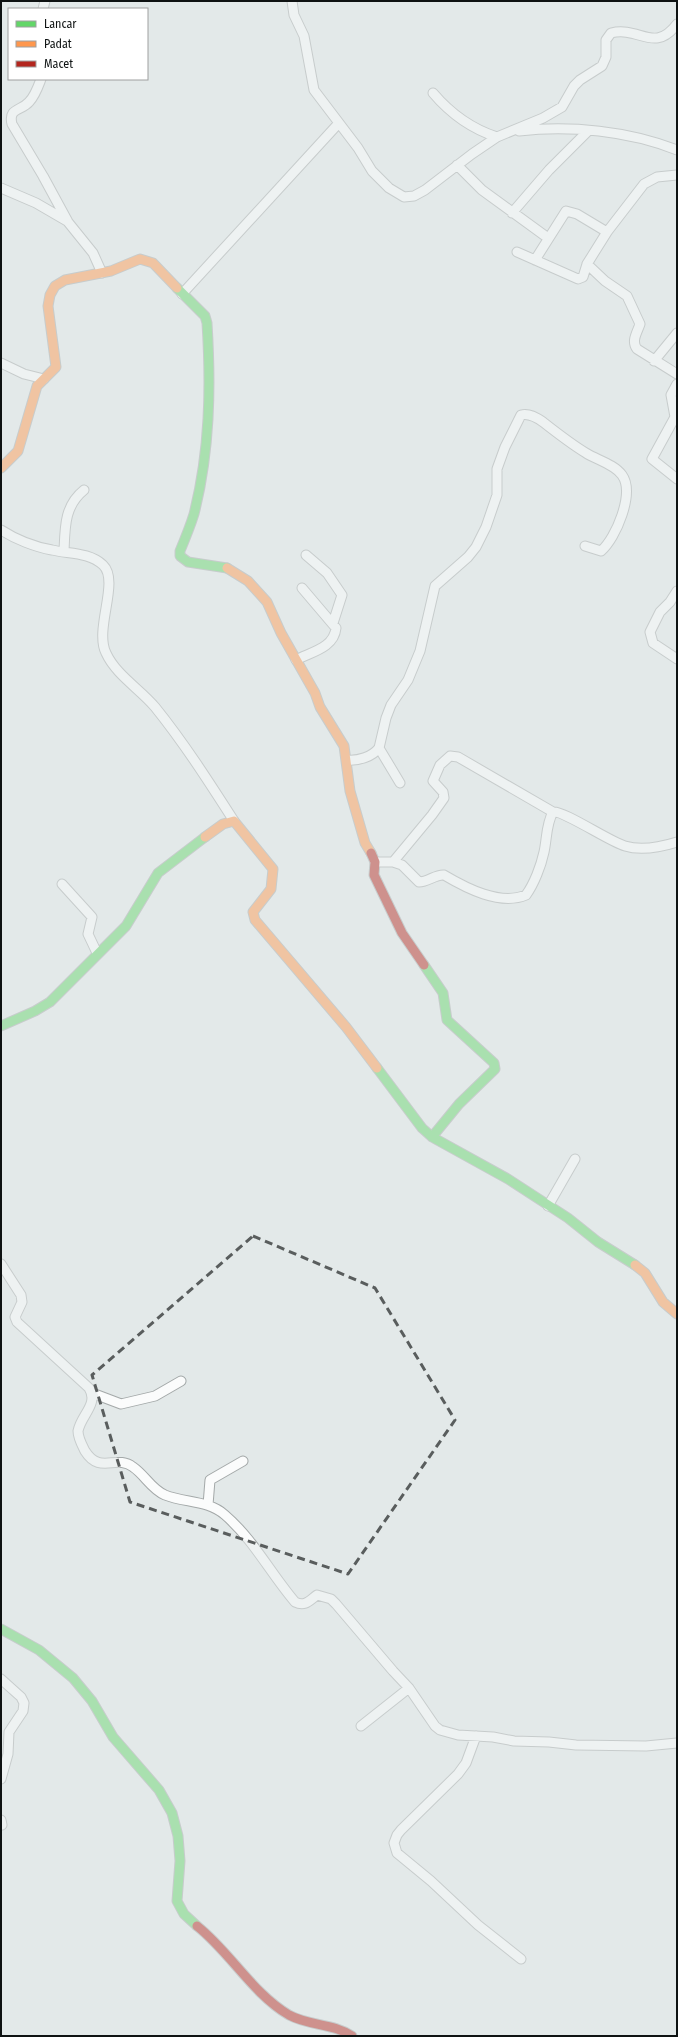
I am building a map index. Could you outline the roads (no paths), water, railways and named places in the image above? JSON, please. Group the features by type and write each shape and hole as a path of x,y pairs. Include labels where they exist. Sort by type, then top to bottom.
{"street":[{"path":"292,1 294,16 304,36 314,90 338,124 358,148 372,171 389,188 404,197 414,196 425,190 497,137 543,118 562,107 577,83 602,66 606,57 606,40 611,33 624,31 659,38 665,37 677,24"},
{"path":"40,80 30,101 12,114 12,124 68,222 93,252 102,273"},
{"path":"433,93 441,102 468,124 497,137"},
{"path":"182,294 338,124"},
{"path":"508,132 549,127 588,131 623,135 677,150"},
{"path":"512,213 549,170 588,131"},
{"path":"457,166 482,190 548,238"},
{"path":"517,252 578,279 584,277 587,264 606,232 644,184 657,177 677,175"},
{"path":"1,188 36,203 68,222"},
{"path":"535,260 564,212 568,211 606,232"},
{"path":"1,468 18,451 37,386 56,368 47,313 50,293 64,280 114,270 136,259 144,259 153,263 205,316 207,323 209,412 203,472 195,508 180,551 180,556 188,562 204,566 223,566 248,581 268,602 296,660 315,693 327,720 344,746 350,792 365,843 375,862 374,875 402,933 443,993 447,1020 494,1063 495,1070 491,1075 459,1104 432,1137"},
{"path":"587,264 605,281 626,296 640,324 634,339 634,345 654,361 677,374"},
{"path":"654,361 677,333"},
{"path":"1,363 24,374 44,379"},
{"path":"677,384 671,395 675,417 652,459 677,479"},
{"path":"347,760 363,758 379,748 389,711 396,697 408,680 420,651 435,586 468,557 484,532 497,495 497,469 505,447 521,415 531,415 540,420 572,444 618,470 625,480 626,496 624,511 609,544 601,551 585,546"},
{"path":"64,552 64,535 70,505 84,490"},
{"path":"1,530 39,546 89,557 105,567 109,574 109,584 102,628 103,647 106,655 154,706 203,773 234,821 273,869 273,880 270,892 253,912 255,920 346,1027 422,1128 432,1137 508,1179 568,1218 598,1242 637,1266 645,1273 663,1302 677,1314"},
{"path":"306,555 327,573 342,595 334,623"},
{"path":"296,660 320,649 331,640 336,628 334,623 302,588"},
{"path":"677,591 670,602 660,612 650,632 653,642 677,659"},
{"path":"379,748 400,783"},
{"path":"393,862 432,815 444,798 443,792 433,781 440,765 450,756 458,757 553,812 562,813 573,821 624,846 664,846 677,842"},
{"path":"375,862 393,862 402,866 419,882 425,882 439,875 444,875 488,895 511,899 520,898 526,895 530,889 544,852 549,821 553,812"},
{"path":"1,1026 16,1018 35,1011 50,1002 97,953 126,926 158,872 222,824 234,821"},
{"path":"62,884 92,917 88,934 97,953"},
{"path":"548,1206 576,1159"},
{"path":"1,1264 22,1295 22,1302 15,1316 17,1322 92,1392 121,1404 155,1396 181,1381"},
{"path":"92,1392 92,1404 78,1431 82,1446 92,1460 99,1464 124,1462 134,1466 150,1484 165,1494 208,1505 225,1515 239,1530 295,1602 301,1605 306,1604 318,1595 331,1600 358,1628 392,1672 409,1688 434,1726 440,1730 458,1735 476,1736 514,1742 548,1742 576,1746 646,1746 677,1744"},
{"path":"208,1505 210,1480 243,1461"},
{"path":"1,1629 32,1643 71,1675 92,1701 102,1720 116,1741 159,1790 176,1824 179,1857 176,1899 181,1910 208,1935 259,1989 289,2015 298,2019 331,2027 352,2036"},
{"path":"1,1679 21,1697 24,1703 23,1711 10,1732 8,1754 1,1779"},
{"path":"361,1726 409,1688"},
{"path":"476,1736 466,1763 458,1774 401,1830 394,1843 398,1853 403,1858 431,1881 478,1925 521,1959"}]}
